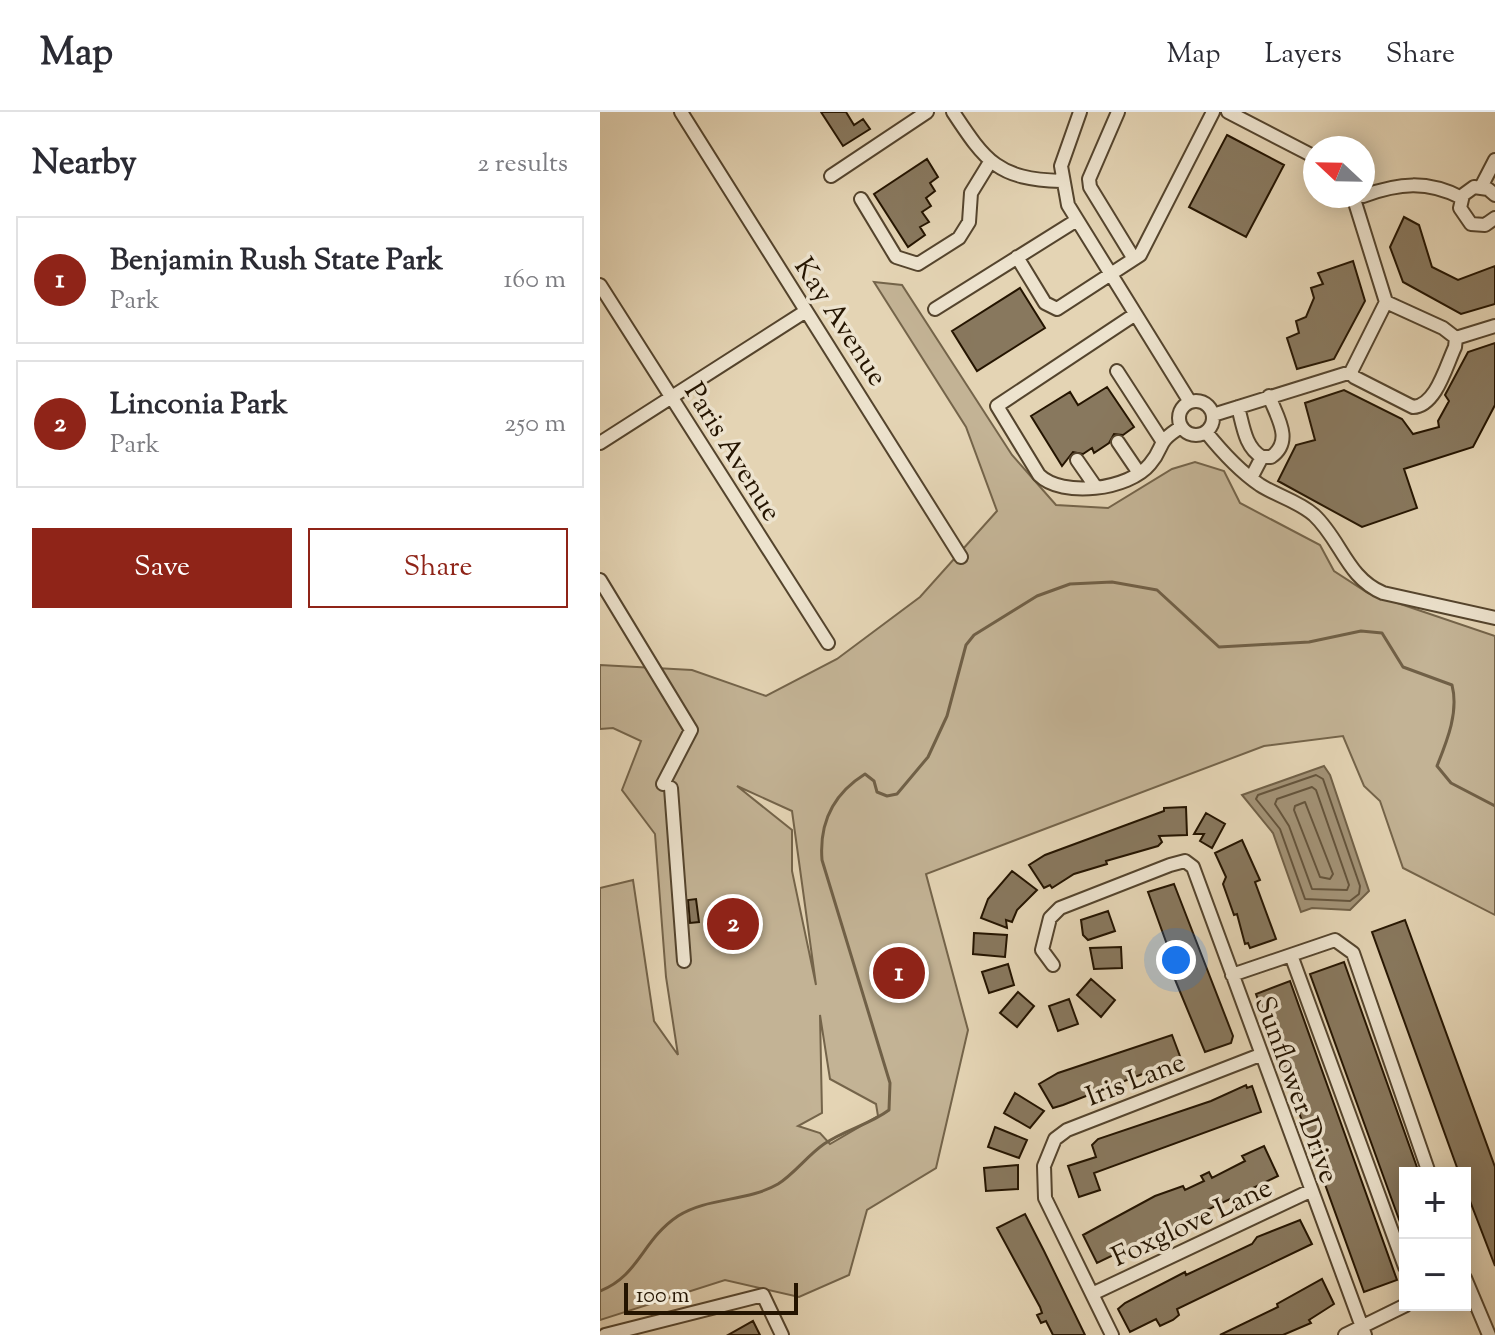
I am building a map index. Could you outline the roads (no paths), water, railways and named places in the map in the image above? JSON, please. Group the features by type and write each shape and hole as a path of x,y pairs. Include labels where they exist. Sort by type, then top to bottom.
{"street":[{"name":"Kay Avenue","path":"681,112 961,557"},
{"path":"831,176 906,118 927,112"},
{"path":"953,112 990,162 1022,179 1061,181"},
{"path":"1080,112 1064,152 1061,181 1077,220 1190,402 1207,405 1213,415"},
{"path":"1118,112 1089,179 1090,187 1134,259"},
{"path":"1017,257 1050,308 1057,309 1140,255 1213,112"},
{"path":"1228,112 1303,151"},
{"path":"1481,187 1495,160"},
{"path":"861,199 896,257 918,264 959,238 969,222 971,193 990,162"},
{"path":"1375,192 1424,184 1462,198"},
{"path":"1495,194 1481,187 1468,190 1462,198 1462,215 1471,224 1485,225 1495,218"},
{"path":"1206,432 1213,415 1351,372 1386,302 1361,208"},
{"path":"935,309 1077,220"},
{"name":"Paris Avenue","path":"600,285 828,643"},
{"path":"1386,302 1443,328 1456,338"},
{"path":"600,443 806,311"},
{"path":"1134,315 997,406 1047,484 1060,488 1095,486 1139,473 1151,463 1161,439 1181,427"},
{"path":"1456,338 1495,326"},
{"path":"1351,372 1354,377 1413,407 1420,407 1430,399 1455,347 1456,338"},
{"path":"1117,371 1161,439"},
{"path":"1251,478 1262,457 1278,452 1284,436 1269,396"},
{"path":"1190,402 1179,415 1181,427 1190,434 1206,432"},
{"path":"1238,407 1248,444 1253,452 1262,457"},
{"path":"1206,432 1229,459 1251,478 1312,514 1327,529 1355,575 1369,585 1383,593 1495,618"},
{"path":"1118,442 1139,473"},
{"path":"1077,460 1095,486"},
{"path":"600,580 691,730 667,786 684,961"},
{"name":"Sunflower Drive","path":"1053,965 1042,950 1050,918 1060,908 1185,861 1193,867 1363,1331"},
{"path":"1232,975 1335,940 1346,945 1353,953 1427,1167"},
{"path":"1291,955 1399,1251"},
{"name":"Iris Lane","path":"1092,1294 1045,1198 1044,1166 1055,1139 1067,1130 1260,1055"},
{"name":"Foxglove Lane","path":"1092,1294 1310,1191"},
{"path":"1471,1292 1489,1335"},
{"path":"1092,1294 1112,1335"},
{"path":"613,1334 763,1295 782,1335"},
{"path":"1345,1335 1363,1331 1399,1309"}],"water":[{"path":"1324,766 1330,775 1369,891 1350,910 1312,908 1301,912 1273,833 1242,795"}],"waterway":[{"path":"600,1291 624,1276 656,1236 678,1216 778,1184 824,1144 889,1110 890,1083 822,860 826,821 844,791 865,774 874,781 877,792 887,796 897,794 928,757 947,716 966,645 974,635 1037,596 1070,584 1112,582 1157,590 1219,647 1309,642 1361,631 1382,633 1403,667 1452,685 1453,716 1437,766 1451,783 1495,806"}],"place":[{"name":"Linconia Park","path":"733,924"},
{"name":"Benjamin Rush State Park","path":"899,973"}]}
